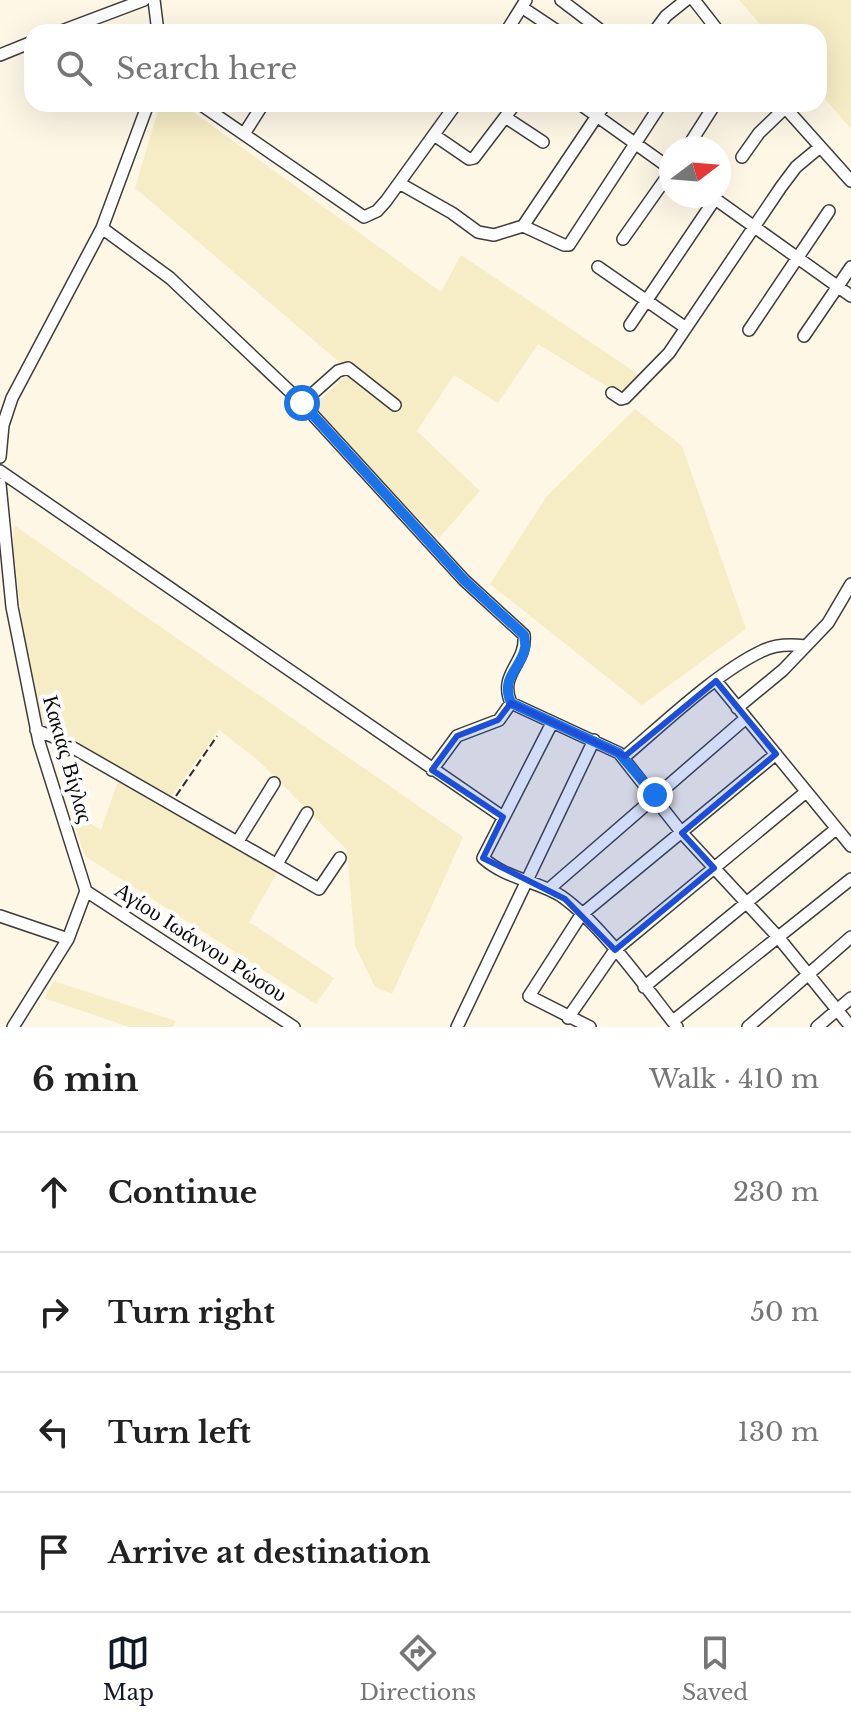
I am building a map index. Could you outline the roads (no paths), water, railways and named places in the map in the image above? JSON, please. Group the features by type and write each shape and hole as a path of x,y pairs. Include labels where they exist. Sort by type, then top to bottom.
{"street":[{"path":"80,24 144,0"},
{"path":"154,0 157,24"},
{"path":"561,0 592,24"},
{"path":"660,24 686,0"},
{"path":"694,0 713,24"},
{"path":"511,24 524,4 549,24"},
{"path":"0,55 24,45"},
{"path":"0,457 2,426 12,398 102,228 145,112"},
{"path":"212,112 364,217 377,211 450,112"},
{"path":"244,134 258,112"},
{"path":"434,135 469,159 474,158 509,112"},
{"path":"591,112 659,161"},
{"path":"399,183 452,213 478,232 494,235 523,226 600,112"},
{"path":"523,226 569,245 655,112"},
{"path":"695,136 710,112"},
{"path":"742,157 778,112"},
{"path":"789,112 851,181"},
{"path":"505,117 543,142"},
{"path":"612,393 625,398 669,353 796,167 820,147"},
{"path":"623,239 659,187"},
{"path":"630,325 706,208"},
{"path":"727,208 851,296"},
{"path":"749,330 829,211"},
{"path":"102,228 170,278 302,403 464,580 524,635 526,648 509,677 511,703 594,740 623,758 682,833 778,937 806,976 851,1027"},
{"path":"598,267 686,328"},
{"path":"804,336 851,267"},
{"path":"302,403 338,371 348,368 395,405"},
{"path":"0,471 503,817"},
{"name":"Κακιάς Βίγλας","path":"0,484 12,607 36,730 86,891"},
{"path":"737,708 783,670 828,623 851,584"},
{"path":"623,758 716,681 761,651 778,645 805,646"},
{"path":"716,681 851,846"},
{"path":"432,770 457,736 499,720 511,703"},
{"path":"549,889 746,718"},
{"path":"552,723 483,858 526,883 549,889 581,915 615,950 675,1024 851,879"},
{"path":"36,730 56,738 319,889 340,858"},
{"path":"457,1027 594,740"},
{"path":"590,1027 529,996 581,915 776,754"},
{"path":"238,841 274,783"},
{"path":"568,1018 615,950 806,792"},
{"path":"277,864 307,813"},
{"path":"644,987 836,829"},
{"path":"13,1027 68,939 86,891"},
{"name":"Αγίου Ιωάννου Ρώσου","path":"86,891 294,1027"},
{"path":"0,916 68,939"},
{"path":"748,1027 851,937"},
{"path":"817,1027 851,998"}]}
